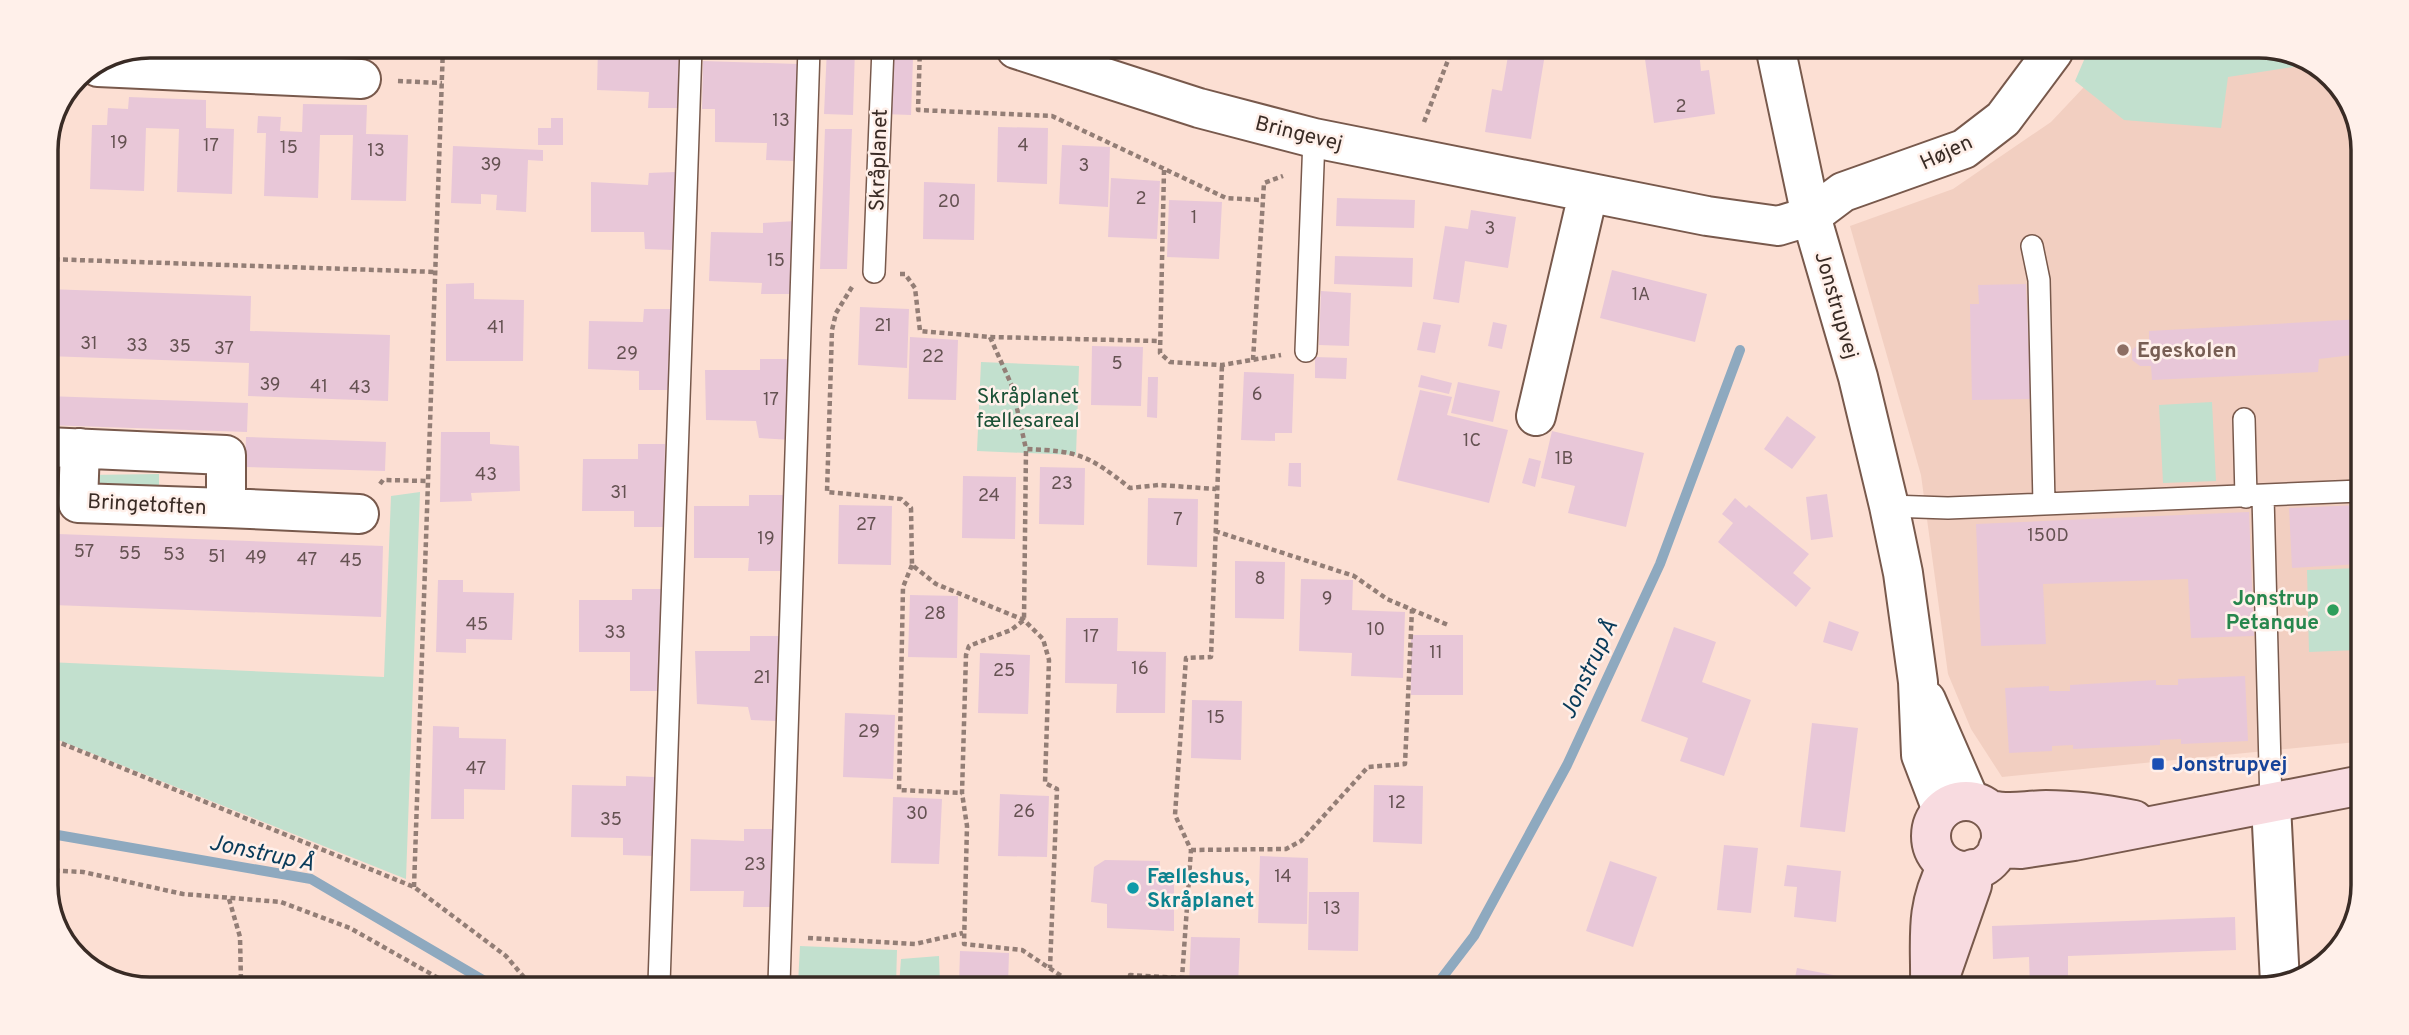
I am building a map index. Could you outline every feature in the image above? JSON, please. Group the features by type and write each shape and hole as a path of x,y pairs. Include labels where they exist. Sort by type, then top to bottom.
{"street":[{"name":"Bringevej","path":"1044,58 1199,108 1313,157 1410,159 1707,216 1778,226 1811,216"},
{"name":"Jonstrupvej","path":"1777,58 1811,216 1858,377 1889,506 1903,573 1917,682 1968,807"},
{"name":"Højen","path":"1811,216 1843,192 1964,149 2003,119 2049,58"},
{"path":"109,68 361,79"},
{"path":"1536,416 1588,194"},
{"name":"Bringetoften","path":"226,508 226,455 63,448 78,503 359,514"},
{"path":"2156,824 2097,813 2045,810 2010,814 1968,807 1934,823 1931,838 1932,848 1973,861 2156,824 2271,806 2351,787"},
{"path":"2271,806 2280,974"},
{"path":"1931,977 1928,924 1934,891 1973,861 2000,829 1968,807"}],"lane":[{"path":"659,977 691,58"},
{"path":"779,977 809,58"},
{"name":"Skråplanet","path":"874,272 883,58"},
{"path":"1306,351 1313,157"},
{"path":"2032,246 2039,280 2044,504"},
{"path":"2244,419 2255,497 2271,806"},
{"path":"1889,506 2044,504 2351,492"}],"path":[{"path":"414,887 443,58"},
{"path":"920,58 918,110 1052,116 1226,198 1261,200"},
{"path":"1410,159 1449,58"},
{"path":"361,79 442,83"},
{"path":"1253,360 1264,183 1289,174 1313,157"},
{"path":"1164,170 1158,341 1160,353 1170,362 1222,365 1306,351"},
{"path":"58,259 437,272"},
{"path":"962,793 899,790 903,587 912,565 911,508 901,499 827,492 832,330 836,313 859,275 874,272 905,274 915,288 920,331 990,337 1158,341"},
{"path":"990,337 1012,386 1026,449 1024,620"},
{"path":"1182,977 1191,850 1175,815 1186,658 1211,657 1222,365"},
{"path":"1026,449 1072,451 1104,468 1130,488 1159,485 1216,489"},
{"path":"1215,531 1354,576 1387,599 1448,625"},
{"path":"912,565 936,584 1024,620 1043,639 1049,660 1045,783 1057,789 1050,968"},
{"path":"1191,850 1286,849 1301,841 1368,767 1405,764 1412,610"},
{"path":"1024,620 1011,630 969,646 962,793 967,826 964,944 1022,950 1063,977"},
{"path":"58,742 414,887 506,956 524,977"},
{"path":"58,871 83,872 183,894 281,902 350,928 436,977"},
{"path":"229,899 240,937 241,977"},
{"path":"779,936 915,944 964,933"},
{"path":"1130,977 1165,977"}],"shaded area":[{"name":"Egeskolen","path":"2111,58 2277,60 2294,65 2315,77 2339,104 2351,144 2351,743 2002,777 1971,729 1948,674 1921,475 1850,226 1953,189 2051,122"}],"green space":[{"path":"2085,58 2259,58 2277,60 2300,68 2228,77 2221,128 2124,120 2075,81"},
{"name":"Skråplanet fællesareal","path":"981,362 1079,366 1076,455 977,451"},
{"path":"2212,402 2216,481 2163,483 2159,405"},
{"path":"159,474 159,506 86,507 87,475"},
{"path":"420,492 406,879 58,740 58,662 384,677 391,496"},
{"name":"Jonstrup Petanque","path":"2351,568 2351,650 2309,652 2307,570"},
{"path":"800,946 897,950 896,977 798,977"},
{"path":"939,956 940,977 900,977 901,959"}],"building":[{"path":"598,58 679,58 678,108 648,108 649,92 597,90"},
{"path":"827,58 855,58 853,115 824,114"},
{"path":"885,58 913,58 911,115 883,114"},
{"path":"1508,58 1544,58 1531,139 1485,132 1492,89 1502,91"},
{"path":"1645,58 1700,58 1701,71 1709,70 1715,114 1654,123"},
{"path":"703,61 798,64 795,161 766,160 767,143 715,142 715,109 702,109"},
{"path":"129,97 206,100 206,128 234,129 232,194 177,192 179,129 146,128 144,191 90,189 92,125 107,125 108,108 128,109"},
{"path":"303,104 367,105 366,134 408,135 406,201 351,200 353,135 320,135 318,198 264,196 266,133 257,133 258,116 281,117 280,131 302,132"},
{"path":"551,118 563,118 563,145 538,145 538,128 551,128"},
{"path":"998,127 1048,128 1047,184 997,182"},
{"path":"825,129 852,129 847,269 820,269"},
{"path":"1062,145 1110,147 1108,207 1059,204"},
{"path":"453,146 543,150 543,161 528,160 526,212 496,210 497,195 481,194 481,204 451,203"},
{"path":"675,172 673,250 645,249 644,232 591,232 591,182 648,185 649,173"},
{"path":"1111,178 1160,181 1157,239 1108,237"},
{"path":"924,182 975,184 974,240 923,239"},
{"path":"1337,198 1415,200 1414,228 1336,226"},
{"path":"1169,200 1222,202 1219,259 1167,257"},
{"path":"1471,210 1516,217 1508,268 1465,261 1459,303 1433,299 1445,226 1468,229"},
{"path":"796,221 795,294 761,294 762,283 709,281 711,232 763,233 763,223"},
{"path":"1335,256 1413,258 1412,287 1334,284"},
{"path":"1612,270 1707,294 1695,342 1600,318"},
{"path":"474,283 474,299 524,300 523,361 446,361 446,284"},
{"path":"2026,284 2031,399 1972,400 1970,304 1979,304 1978,285"},
{"path":"58,289 251,296 250,331 390,335 388,401 248,396 249,363 58,356"},
{"path":"1321,291 1351,293 1349,346 1319,345"},
{"path":"860,307 909,309 907,368 858,365"},
{"path":"644,309 670,309 668,390 639,390 639,371 588,369 589,321 643,322"},
{"path":"2351,320 2351,355 2319,359 2318,372 2152,380 2151,366 2140,366 2132,360 2132,350 2139,344 2149,343 2149,331"},
{"path":"1423,322 1441,325 1435,353 1417,350"},
{"path":"1493,322 1507,325 1502,349 1488,346"},
{"path":"910,337 958,340 956,400 908,399"},
{"path":"1092,346 1143,347 1141,406 1091,405"},
{"path":"1315,357 1347,358 1346,379 1315,378"},
{"path":"760,359 794,359 792,440 759,438 756,421 706,420 705,370 760,370"},
{"path":"1244,372 1294,374 1292,433 1275,433 1275,441 1241,440"},
{"path":"1421,375 1452,383 1449,394 1418,387"},
{"path":"1148,377 1158,377 1157,418 1147,417"},
{"path":"1458,382 1500,391 1493,422 1451,413"},
{"path":"1420,390 1452,397 1447,415 1508,430 1489,503 1397,480"},
{"path":"58,396 248,403 247,432 58,425"},
{"path":"1787,416 1816,437 1792,469 1764,449"},
{"path":"1552,431 1644,453 1626,527 1568,513 1575,486 1541,478"},
{"path":"441,432 490,432 490,444 519,446 520,491 471,493 472,501 440,502"},
{"path":"246,437 386,442 385,471 245,467"},
{"path":"638,444 665,444 664,527 634,527 634,511 582,511 583,459 638,459"},
{"path":"1529,458 1541,461 1535,487 1522,483"},
{"path":"1289,463 1301,463 1301,487 1288,486"},
{"path":"1040,467 1085,468 1084,525 1039,524"},
{"path":"963,476 1016,477 1015,539 962,538"},
{"path":"1827,494 1833,537 1811,540 1806,497"},
{"path":"749,495 784,495 783,571 748,571 749,558 694,558 694,506 749,506"},
{"path":"1148,498 1198,499 1197,567 1147,565"},
{"path":"1735,498 1746,508 1749,505 1809,554 1793,573 1811,588 1796,607 1718,542 1733,523 1722,514"},
{"path":"839,505 892,506 891,565 838,564"},
{"path":"2351,505 2351,564 2292,568 2289,508"},
{"path":"2249,512 2254,636 2191,638 2188,579 2043,584 2046,644 1981,646 1976,524"},
{"path":"58,534 383,546 381,617 58,605"},
{"path":"1235,561 1285,562 1284,619 1235,618"},
{"path":"1301,579 1353,580 1352,610 1405,612 1403,678 1351,676 1352,653 1299,651"},
{"path":"438,580 463,580 463,592 514,593 512,640 466,639 466,653 436,652"},
{"path":"632,589 661,589 661,691 630,691 630,652 579,652 579,600 632,600"},
{"path":"910,595 958,596 957,658 908,657"},
{"path":"1066,618 1118,618 1117,651 1166,652 1165,713 1116,713 1117,684 1065,683"},
{"path":"1829,621 1859,632 1852,651 1823,642"},
{"path":"1674,627 1716,642 1702,682 1751,700 1724,776 1680,761 1688,738 1641,721"},
{"path":"1411,635 1463,635 1463,695 1411,695"},
{"path":"750,636 781,636 779,721 751,720 748,707 697,704 695,651 750,651"},
{"path":"980,653 1030,655 1028,714 978,713"},
{"path":"2245,676 2248,741 2181,744 2181,739 2160,740 2160,745 2073,749 2073,745 2052,746 2052,751 2009,753 2005,688 2049,686 2049,691 2070,691 2070,685 2156,680 2156,685 2178,685 2178,679"},
{"path":"1192,700 1242,701 1241,760 1191,758"},
{"path":"845,713 895,715 893,779 843,777"},
{"path":"1812,723 1858,728 1845,832 1800,827"},
{"path":"433,726 459,727 459,738 506,739 505,790 464,789 464,819 431,819"},
{"path":"626,776 655,777 654,856 623,855 623,838 571,837 572,785 626,786"},
{"path":"1374,785 1423,786 1422,844 1373,842"},
{"path":"1000,794 1049,796 1047,857 998,856"},
{"path":"893,797 942,799 939,864 891,863"},
{"path":"744,829 774,829 773,907 743,907 744,891 690,891 691,839 744,841"},
{"path":"1724,845 1758,848 1751,913 1717,910"},
{"path":"1260,856 1308,858 1307,924 1258,923"},
{"name":"Fælleshus, Skråplanet","path":"1105,860 1160,861 1160,875 1174,874 1174,931 1107,928 1107,904 1091,902 1094,867"},
{"path":"1610,861 1657,877 1633,947 1586,931"},
{"path":"1787,865 1841,871 1836,922 1794,917 1797,887 1784,886"},
{"path":"1309,892 1359,892 1358,951 1308,950"},
{"path":"2235,917 2236,950 2068,956 2068,977 2030,977 2029,957 1993,959 1992,926"},
{"path":"1191,937 1240,938 1238,977 1189,977"},
{"path":"960,951 1009,953 1008,977 959,977"},
{"path":"1797,968 1843,977 1795,977"}],"waterway":[{"name":"Jonstrup Å","path":"1443,977 1474,936 1567,765 1660,564 1740,350"},
{"name":"Jonstrup Å","path":"58,835 311,879 478,977"}],"place":[{"name":"Egeskolen","path":"2123,350"},
{"name":"Jonstrup Petanque","path":"2333,610"},
{"name":"Jonstrupvej","path":"2158,764"},
{"name":"Fælleshus, Skråplanet","path":"1133,888"}]}
